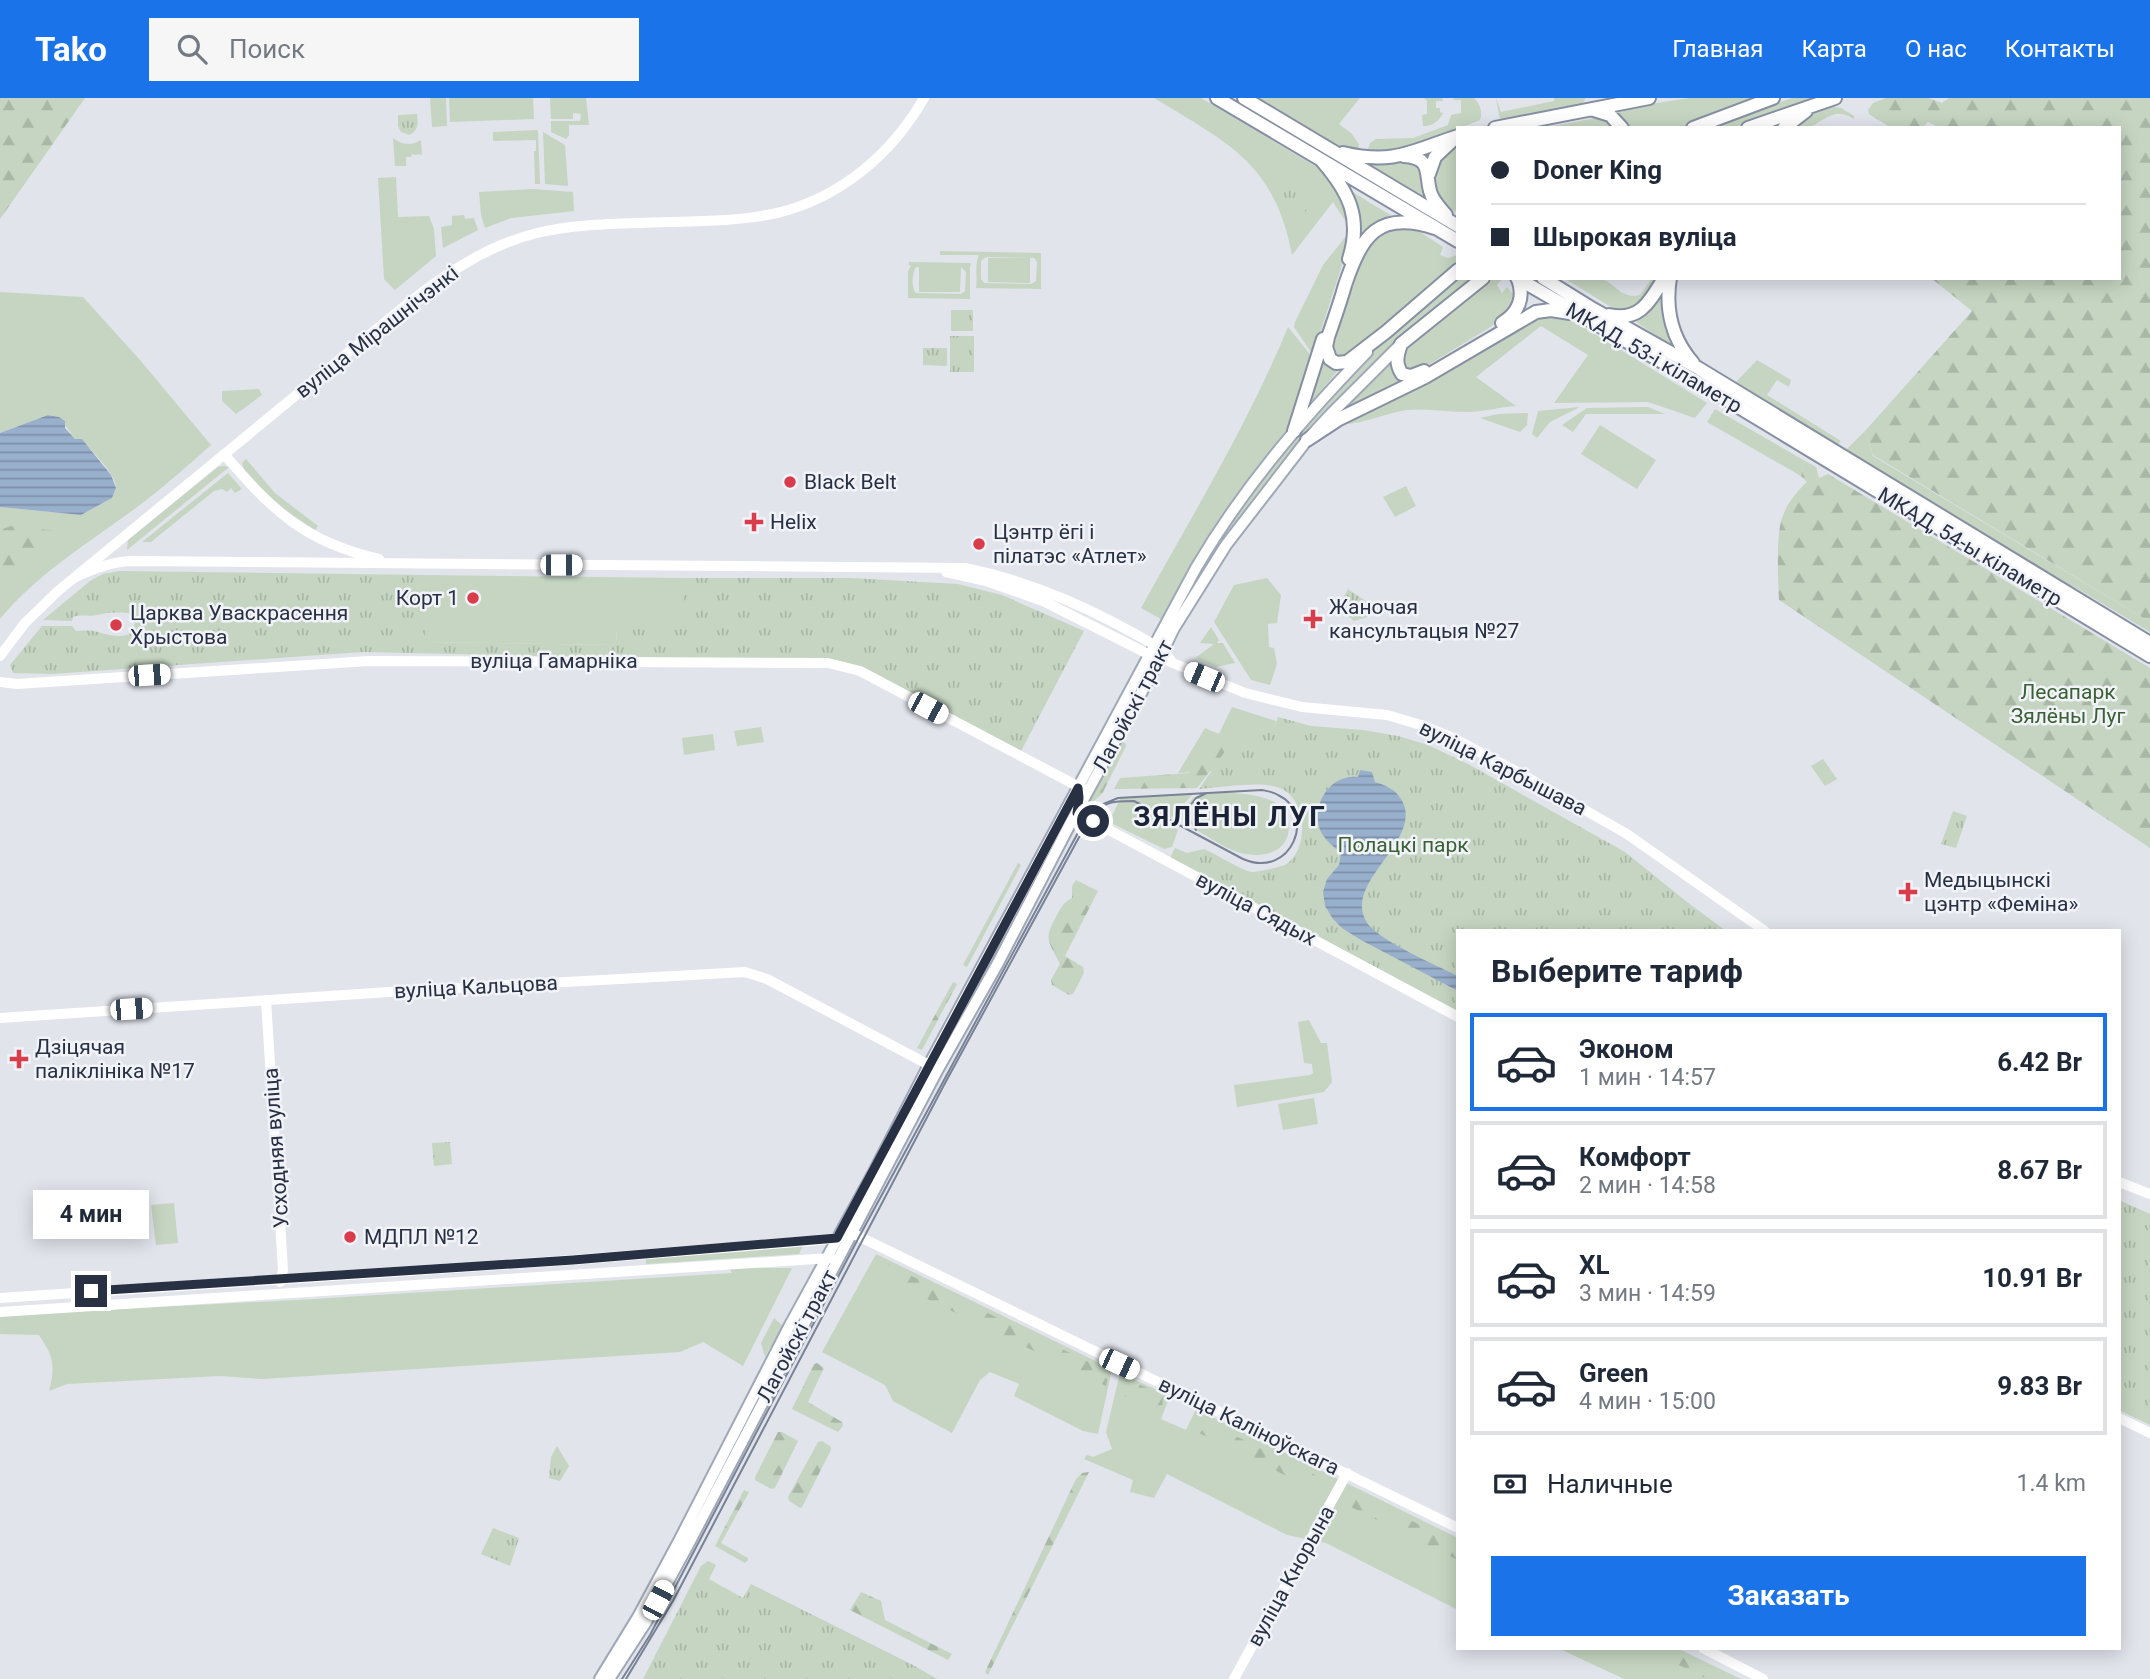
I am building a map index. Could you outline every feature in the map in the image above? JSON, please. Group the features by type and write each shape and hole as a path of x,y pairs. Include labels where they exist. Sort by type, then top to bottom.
{"highway":[{"path":"1217,98 1435,228"},
{"path":"1244,98 1331,150 1456,232"},
{"path":"1506,126 1649,98"},
{"path":"1698,126 1773,98"},
{"path":"1754,126 1835,98"},
{"path":"1787,126 1819,103"},
{"path":"1590,110 1610,115 1620,126"},
{"path":"1331,150 1381,159 1403,156 1456,137"},
{"path":"1456,138 1435,157 1429,174 1429,190 1456,232"},
{"path":"1403,156 1421,160 1429,174"},
{"path":"1294,431 1355,233 1352,210 1345,191 1322,161"},
{"path":"1386,332 1348,362 1336,363 1327,354 1328,337 1354,259 1371,233 1382,226 1410,222 1456,233"},
{"name":"Лагойскі тракт","path":"1386,332 1456,272"},
{"name":"Лагойскі тракт","path":"1401,344 1481,280"},
{"path":"1401,344 1397,366 1402,374 1411,376 1422,372 1506,321 1520,301 1518,280"},
{"name":"МКАД, 53-і кіламетр","path":"1520,280 1793,433"},
{"name":"МКАД, 53-і кіламетр","path":"1547,280 1698,368 1793,433"},
{"path":"1593,309 1615,316 1635,314 1647,303 1663,280"},
{"path":"1670,280 1667,298 1674,332 1684,351 1698,368"},
{"path":"1307,440 1339,419 1425,377 1536,313 1551,310 1577,314"},
{"name":"МКАД, 54-ы кіламетр","path":"1793,433 2150,643"},
{"name":"МКАД, 54-ы кіламетр","path":"1793,433 2150,656"}],"main road":[{"name":"вуліца Мірашнічэнкі","path":"0,656 25,622 74,578 427,288 476,256 518,238 560,228 740,218 778,213 833,191 854,178 898,137 924,98"},
{"name":"Лагойскі тракт","path":"610,1679 646,1622 821,1262 1077,813 1214,537 1242,496 1294,431 1386,332"},
{"name":"Лагойскі тракт","path":"992,961 1078,788 1156,652 1226,545 1307,440 1401,344"},
{"path":"225,454 261,496 295,524 340,548 404,563"},
{"path":"124,536 117,551 120,558 131,561"},
{"path":"74,578 107,564 131,561 965,568 1029,585 1070,600 1156,652"},
{"path":"921,567 986,581 1043,601 1156,652"},
{"path":"1066,611 1063,605 1070,600"},
{"name":"вуліца Карбышава","path":"1156,652 1172,662 1245,693 1310,708 1387,715 1453,738 1628,835 1762,929"},
{"name":"вуліца Гамарніка","path":"0,682 17,684 369,661 828,663 860,671 1078,788"},
{"path":"1077,813 1078,788 1090,788"},
{"name":"вуліца Сядых","path":"1077,813 1456,1016"},
{"name":"вуліца Кальцова","path":"0,1018 745,972 756,973 934,1067"},
{"name":"Усходняя вуліца","path":"265,1000 284,1270 276,1294"},
{"name":"Лагойскі тракт","path":"600,1679 685,1541 852,1233 934,1067"},
{"path":"2121,1183 2150,1194"},
{"path":"0,1298 637,1255 837,1238 852,1233"},
{"name":"вуліца Каліноўскага","path":"852,1233 1456,1527"},
{"path":"637,1255 638,1271"},
{"path":"0,1312 638,1271 821,1262 839,1257"},
{"path":"2121,1419 2150,1433"},
{"name":"вуліца Кнорына","path":"1234,1679 1347,1473"},
{"path":"1707,1650 1763,1679"}],"green space":[{"path":"0,98 85,98 0,219"},
{"path":"430,98 446,98 447,126 432,127"},
{"path":"449,98 533,98 534,119 450,122"},
{"path":"550,98 586,98 589,125 569,125 566,139 551,132 551,121 580,121 581,114 573,113 573,119 551,119"},
{"path":"1154,98 1201,98 1336,181 1353,231 1313,355 1294,327 1295,322 1323,265 1351,230 1333,202 1292,255 1284,223 1260,176 1244,158 1225,143"},
{"path":"1255,98 1360,98 1339,124 1351,133 1359,144 1358,153 1335,146"},
{"path":"1424,98 1442,98 1443,101 1436,101 1436,108 1440,108 1443,113 1429,126 1423,126 1422,115 1427,114 1427,101"},
{"path":"1474,98 1480,108 1480,120 1465,126 1456,126 1456,130 1401,152 1371,153 1368,149 1370,143 1376,139 1413,138 1448,125 1451,115 1461,113 1461,100 1452,100"},
{"path":"1496,98 1501,112 1554,101 1554,98 1586,98 1581,106 1500,120"},
{"path":"1689,98 1753,98 1686,126 1627,126 1618,114 1607,111"},
{"path":"1792,98 1816,98 1738,126 1718,126"},
{"path":"1886,98 1929,98 1942,103 1949,98 2150,98 2150,622 1873,455 1865,431 1972,311 1933,280 2121,280 2121,126 1936,126 1928,122 1924,126 1888,126 1869,114 1868,110 1873,103"},
{"path":"1830,106 1841,108 1854,116 1854,119 1837,114 1812,126 1792,126 1812,113"},
{"path":"417,114 418,124 415,131 409,135 401,132 398,115"},
{"path":"1601,117 1614,126 1553,126"},
{"path":"538,130 540,184 535,184 536,140 493,141 493,132"},
{"path":"543,132 565,145 568,186 545,184"},
{"path":"393,138 407,144 421,140 422,156 412,154 411,157 406,157 406,166 395,166"},
{"path":"1456,146 1456,212 1439,199 1434,183 1436,168"},
{"path":"1415,162 1422,171 1424,198 1373,167 1375,165"},
{"path":"396,177 398,217 429,216 434,229 436,256 395,290 384,279 378,178"},
{"path":"1296,178 1317,202 1288,226 1276,195 1269,185 1280,179"},
{"path":"533,189 573,192 574,211 511,218 485,228 479,192"},
{"path":"1349,190 1397,219 1358,240"},
{"path":"464,215 465,219 474,218 478,230 443,248 441,227 452,225 452,216"},
{"path":"1399,226 1417,230 1443,247 1440,255 1448,258 1456,256 1456,265 1347,358 1341,359 1332,355 1331,340 1356,263 1375,234"},
{"path":"940,251 1041,253 1041,289 976,288 979,255 940,255","holes":["986,257 1034,258 1037,262 1036,281 1031,284 984,283 981,279 981,261"]},
{"path":"988,258 1030,258 1030,283 988,282"},
{"path":"909,262 971,263 970,299 908,298","holes":["916,267 919,267 919,292 960,292 961,267 966,272 965,291 961,294 916,293 913,277"]},
{"path":"1456,280 1469,280 1386,350 1346,389 1282,463 1208,563 1244,505 1286,450 1353,373 1406,321"},
{"path":"1492,280 1501,280 1497,285 1502,293 1507,287 1513,294 1511,308 1505,316 1420,370 1407,370 1403,366 1404,352"},
{"path":"1567,280 1605,280 1623,293 1633,296 1640,295 1651,280 1658,280 1636,306 1623,310 1614,309"},
{"path":"0,292 83,297 211,445 147,500 31,587 0,619 0,507 81,515 112,498 116,487 112,475 102,462 82,440 75,439 59,417 48,415 0,433"},
{"path":"1659,294 1662,294 1664,311 1675,345 1672,346 1636,322 1650,309"},
{"path":"951,310 973,310 973,331 951,331"},
{"path":"1559,316 1577,323 1707,403 1695,418 1648,402 1554,403 1588,355 1541,326 1476,377 1516,406 1473,412 1407,410 1343,424 1518,329 1544,317"},
{"path":"1288,327 1313,358 1288,430 1227,509 1195,558 1161,619 1141,608 1237,434"},
{"path":"950,336 974,336 974,372 950,372"},
{"path":"923,348 947,348 947,366 923,365"},
{"path":"1322,354 1340,368 1306,409"},
{"path":"1757,360 1791,380 1789,387 1777,380 1767,395 1841,441 1837,446 1734,384"},
{"path":"1390,362 1394,374 1404,381 1343,412"},
{"path":"259,389 262,395 236,414 222,401 222,391"},
{"path":"1580,407 1550,422 1537,438 1532,434 1538,411"},
{"path":"1648,407 1665,414 1586,414 1573,432 1562,425 1587,408"},
{"path":"1715,409 1805,461 1801,476 1707,422"},
{"path":"1528,413 1527,425 1520,432 1480,418 1498,414"},
{"path":"1600,425 1656,460 1637,489 1581,454"},
{"path":"1865,431 1873,456 2150,622 2150,632 2037,568 1849,453 1848,448"},
{"path":"246,459 275,493 318,526 315,530 253,482 242,463"},
{"name":"Лесапарк Зялёны Луг","path":"1805,461 1816,467 1819,478 1828,474 2150,668 2150,848 1779,600 1780,526 1789,503 1807,482 1801,476"},
{"path":"218,467 229,467 127,550 128,540"},
{"path":"228,473 242,489 235,493 231,488 227,492 222,489 214,491 151,542 142,542"},
{"path":"1406,486 1416,506 1395,517 1383,497"},
{"path":"11,526 57,531 63,540 49,551 21,563 8,573 5,581 8,586 0,598 0,530"},
{"path":"119,571 424,575 425,642 613,645 616,643 617,629 684,629 684,578 850,578 958,584 1002,595 1084,631 1020,753 861,667 673,659 363,652 52,674 13,673 10,665 42,626 72,626 76,631 119,636 133,632 135,620 128,613 76,616 72,621 43,620 90,581 103,574"},
{"path":"424,575 684,578 684,629 617,629 616,643 613,645 424,642"},
{"path":"1267,578 1281,595 1277,623 1268,624 1269,647 1274,648 1277,664 1270,685 1251,680 1214,622 1234,585"},
{"path":"1348,589 1370,604 1367,617 1354,621 1338,607"},
{"path":"1211,627 1219,640 1217,643 1223,643 1235,663 1216,667 1195,658 1214,644 1200,643"},
{"path":"1232,707 1276,721 1274,727 1212,771 1178,773 1205,728 1219,734"},
{"name":"Полацкі парк","path":"1278,717 1311,726 1398,736 1428,745 1468,764 1625,852 1723,929 1456,929 1456,1010 1193,870 1204,849 1253,872 1285,865 1293,858 1301,839 1301,816 1292,796 1284,790 1266,785 1199,789 1244,724 1274,727"},
{"path":"761,727 764,742 737,746 734,731"},
{"path":"713,734 715,750 684,755 682,738"},
{"path":"1123,738 1126,746 1102,794 1087,807"},
{"path":"1208,740 1229,747 1197,788 1114,789 1120,778 1189,773"},
{"path":"1823,759 1837,779 1825,786 1811,766"},
{"path":"1224,792 1259,796 1283,809 1289,830 1284,843 1269,853 1245,854 1226,847 1196,830 1192,823 1177,818 1194,797"},
{"path":"1193,794 1165,821 1178,830 1172,847 1164,849 1109,822 1121,797"},
{"path":"1953,811 1967,816 1956,848 1941,844"},
{"path":"1175,848 1187,853 1204,849 1193,870 1170,858"},
{"path":"1018,863 1021,865 967,967 963,965"},
{"path":"1076,880 1098,891 1065,956 1083,967 1084,973 1073,994 1069,995 1052,985 1051,980 1060,964 1050,945 1049,935 1061,907 1072,898 1072,886"},
{"path":"953,982 957,984 922,1050 917,1048"},
{"path":"1309,1020 1321,1043 1327,1043 1332,1082 1324,1092 1237,1107 1234,1085 1313,1073 1312,1064 1304,1063 1298,1022"},
{"path":"1314,1098 1318,1124 1283,1130 1278,1104"},
{"path":"450,1142 452,1164 434,1166 432,1143"},
{"path":"2121,1201 2150,1214 2150,1425 2121,1411"},
{"path":"174,1203 178,1243 156,1245 151,1205"},
{"path":"803,1246 799,1254 646,1264 646,1257"},
{"path":"876,1254 1112,1369 1098,1434 1083,1431 1014,1396 1019,1384 990,1372 980,1380 952,1433 893,1401 885,1385 822,1352"},
{"path":"885,1263 1109,1372 1106,1386 882,1277"},
{"path":"729,1268 792,1268 743,1366 703,1342 680,1352 262,1379 220,1376 67,1384 49,1391 52,1361 39,1335 0,1334 0,1315 732,1273"},
{"path":"774,1318 784,1327 774,1348 770,1347 765,1357 761,1343"},
{"path":"814,1364 824,1368 808,1402 842,1422 843,1426 838,1432 792,1409"},
{"path":"1120,1373 1170,1396 1161,1419 1186,1430 1196,1409 1456,1537 1456,1609 1326,1543 1287,1535 1167,1474 1154,1498 1130,1492 1133,1480 1084,1459 1087,1455 1093,1457 1112,1449 1106,1432"},
{"path":"1125,1377 1163,1396 1162,1412 1123,1395"},
{"path":"1199,1418 1321,1478 1315,1490 1193,1430"},
{"path":"778,1432 798,1441 775,1488 771,1489 755,1480 755,1477"},
{"path":"822,1441 831,1447 831,1450 800,1508 789,1501 788,1497 818,1442"},
{"path":"557,1446 569,1466 560,1481 549,1478 551,1457"},
{"path":"1089,1472 988,1675 985,1672 1076,1479 1082,1473"},
{"path":"744,1490 749,1492 721,1543 748,1558 745,1563 715,1546"},
{"path":"1358,1494 1456,1543 1456,1559 1351,1507"},
{"path":"493,1528 519,1538 510,1566 481,1554"},
{"path":"708,1561 716,1565 709,1579 743,1598 751,1584 937,1679 643,1679 701,1566"},
{"path":"861,1592 881,1601 885,1620 952,1654 948,1660 850,1610"},
{"path":"1562,1650 1681,1650 1741,1679 1624,1679"},
{"path":"1676,1652 1731,1679 1707,1679 1677,1664"}],"water":[{"path":"48,415 65,421 65,428 75,439 82,439 111,475 116,488 112,498 81,515 0,507 0,433"},
{"path":"1360,770 1372,772 1375,782 1386,786 1401,799 1406,814 1403,829 1395,845 1365,891 1362,906 1366,921 1394,944 1456,975 1456,990 1342,928 1325,906 1323,892 1327,879 1339,865 1341,853 1321,832 1318,822 1320,803 1324,794 1339,780 1358,777"}],"tram line":[{"path":"622,1679 650,1635 859,1237 1086,818 1096,807 1118,798 1262,790 1278,795 1290,804 1296,816 1294,842 1286,853 1275,860 1260,863 1243,859 1134,801 1109,803 1089,819 944,1085 673,1601 626,1679"},
{"path":"1196,830 1190,820 1189,807 1196,798 1207,793"}],"place":[{"name":"Black Belt","path":"790,482"},
{"name":"Helix","path":"754,522"},
{"name":"Цэнтр ёгі і пілатэс «Атлет»","path":"979,544"},
{"name":"Корт 1","path":"473,598"},
{"name":"Жаночая кансультацыя №27","path":"1313,619"},
{"name":"Царква Уваскрасення Хрыстова","path":"116,625"},
{"name":"Медыцынскі цэнтр «Феміна»","path":"1908,892"},
{"name":"Дзіцячая паліклініка №17","path":"19,1059"},
{"name":"МДПЛ №12","path":"350,1237"}],"district":[{"name":"ЗЯЛЁНЫ ЛУГ","path":"1230,816"}],"route":[{"path":"91,1291 573,1260 837,1238 1078,788 1077,813 1093,821"}]}
